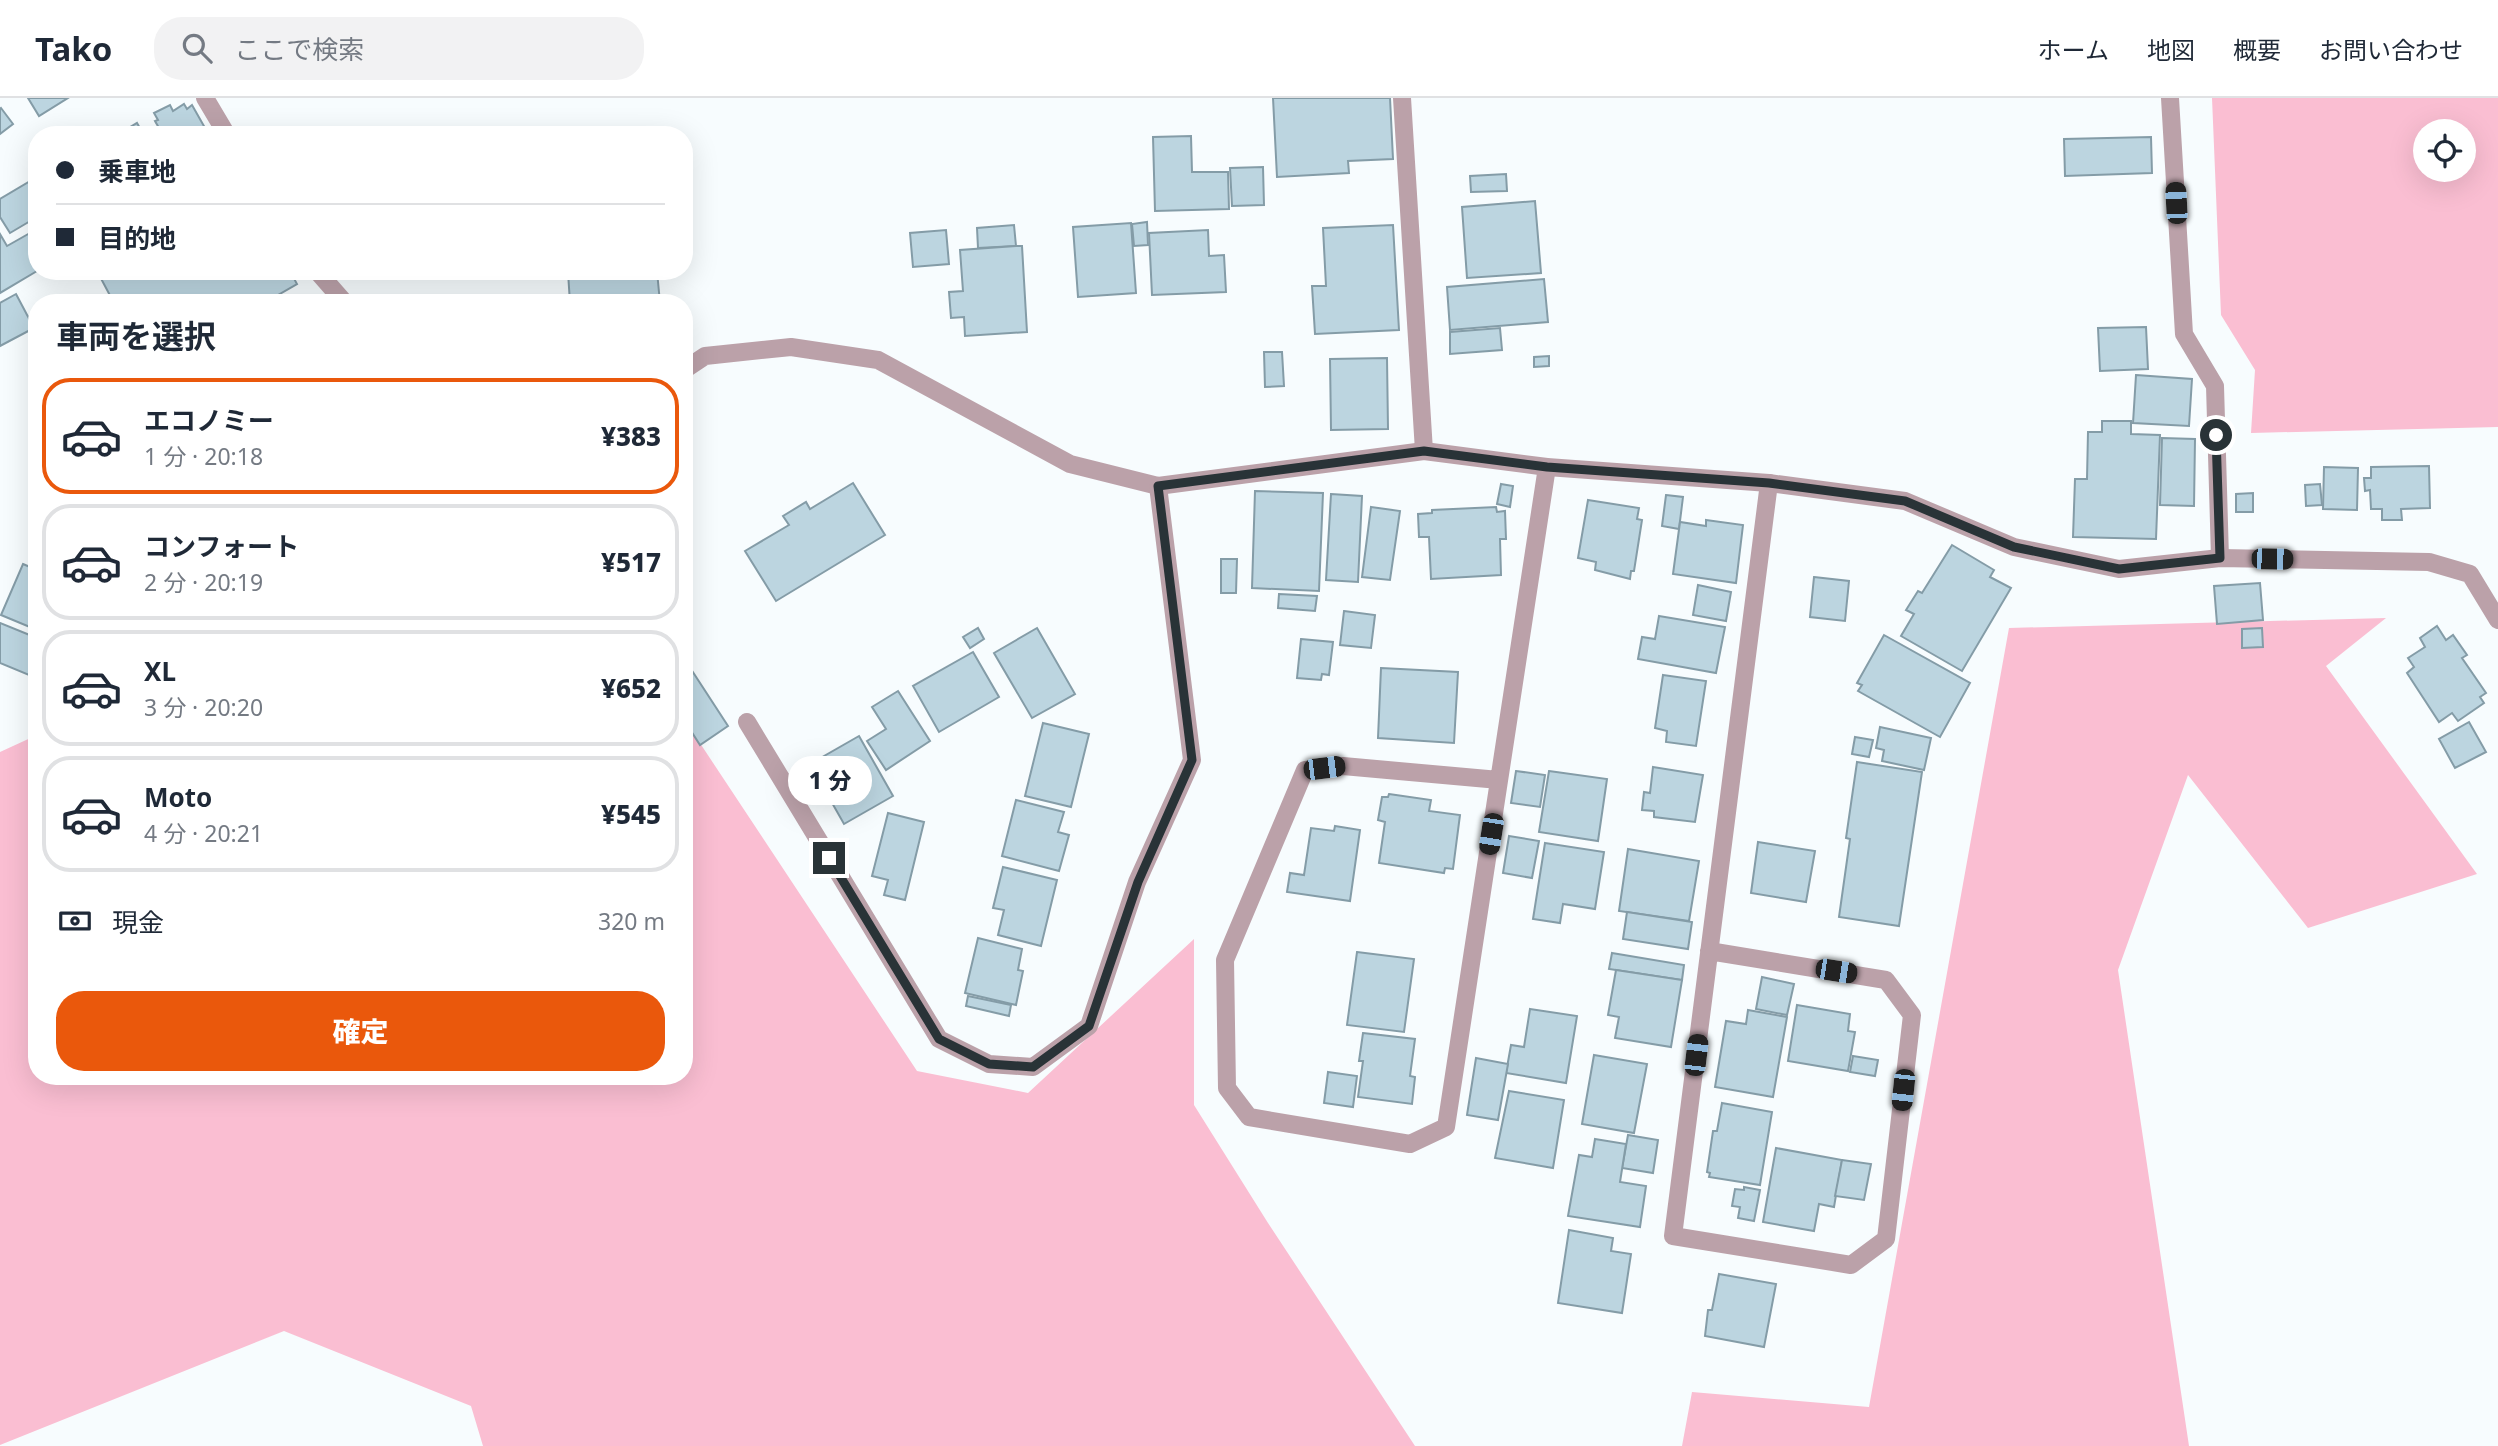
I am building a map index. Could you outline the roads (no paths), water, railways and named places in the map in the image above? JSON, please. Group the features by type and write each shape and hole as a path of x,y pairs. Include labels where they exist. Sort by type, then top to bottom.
{"street":[{"path":"205,98 222,126"},
{"path":"1402,98 1424,451"},
{"path":"2170,98 2184,334 2215,386 2220,558"},
{"path":"325,280 337,294"},
{"path":"693,364 705,356 791,346 878,359 1070,464 1158,486 1424,451 1547,467 1769,483 1905,501 2014,547 2119,569 2220,558 2429,562 2469,574 2498,620"},
{"path":"1499,780 1342,766 1306,770 1225,961 1227,1088 1249,1117 1410,1144 1446,1127 1547,467"},
{"path":"1709,951 1886,979 1912,1016 1886,1239 1851,1265 1673,1236 1709,951 1769,483"},
{"path":"747,722 939,1039 989,1064 1033,1067 1089,1026 1138,882 1192,760 1158,486"}]}
